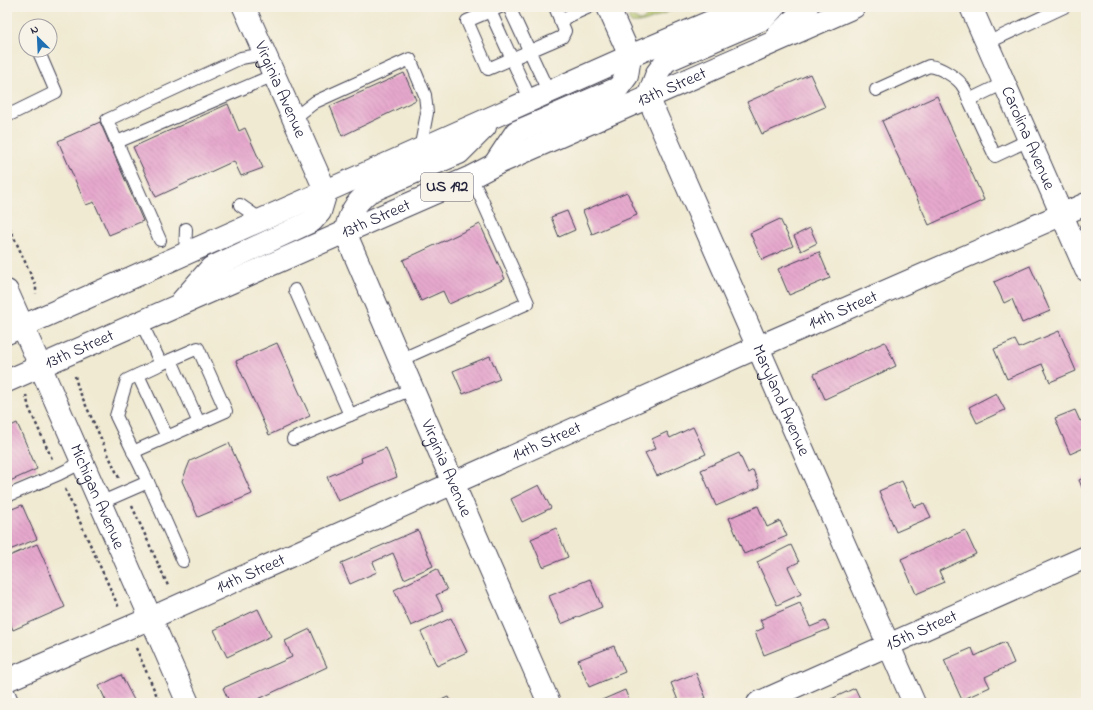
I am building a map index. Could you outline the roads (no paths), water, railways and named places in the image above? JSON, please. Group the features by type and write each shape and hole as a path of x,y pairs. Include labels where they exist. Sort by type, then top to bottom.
{"main road":[{"name":"Virginia Avenue","path":"244,7 326,192"},
{"path":"494,165 516,132 618,88 627,76 630,56 608,7"},
{"name":"US 192","path":"15,330 630,56 745,7"},
{"path":"648,97 657,73 666,61 763,19 774,7"},
{"path":"769,45 807,7"},
{"name":"13th Street","path":"7,381 854,7"},
{"name":"Carolina Avenue","path":"971,7 1086,270"},
{"name":"Maryland Avenue","path":"648,97 914,703"},
{"path":"345,232 350,214 358,201 369,192 459,153 496,116"},
{"path":"177,306 211,268 312,221 320,212 326,192"},
{"name":"14th Street","path":"7,680 175,608 453,483 1086,204"},
{"name":"Virginia Avenue","path":"345,232 549,703"},
{"name":"Michigan Avenue","path":"7,291 15,330 41,366 188,703"},
{"name":"15th Street","path":"758,703 1086,558"}],"lane":[{"path":"509,7 530,52 540,97"},
{"path":"540,97 512,59 495,9 467,21 488,69 512,59 530,52 562,37 565,31 555,7"},
{"path":"560,20 589,7"},
{"path":"987,43 1064,7"},
{"path":"160,240 108,120 241,58 264,54"},
{"path":"7,116 56,92 41,58"},
{"path":"293,119 315,102 410,59 425,95 426,101 427,113 420,150"},
{"path":"876,90 929,66 938,67 947,72 963,86 995,156 1029,140"},
{"path":"117,142 274,76"},
{"path":"969,100 1004,83"},
{"path":"400,360 528,303 470,176"},
{"path":"240,205 263,220"},
{"path":"185,255 186,229"},
{"path":"294,290 350,415"},
{"path":"141,322 166,362 200,423"},
{"path":"133,452 226,411 198,348 127,380 116,416 133,452 148,482 183,561"},
{"path":"138,375 167,437"},
{"path":"293,439 412,389"},
{"path":"7,496 59,474 82,462"},
{"path":"100,503 148,482"},
{"path":"7,689 13,703"}]}
